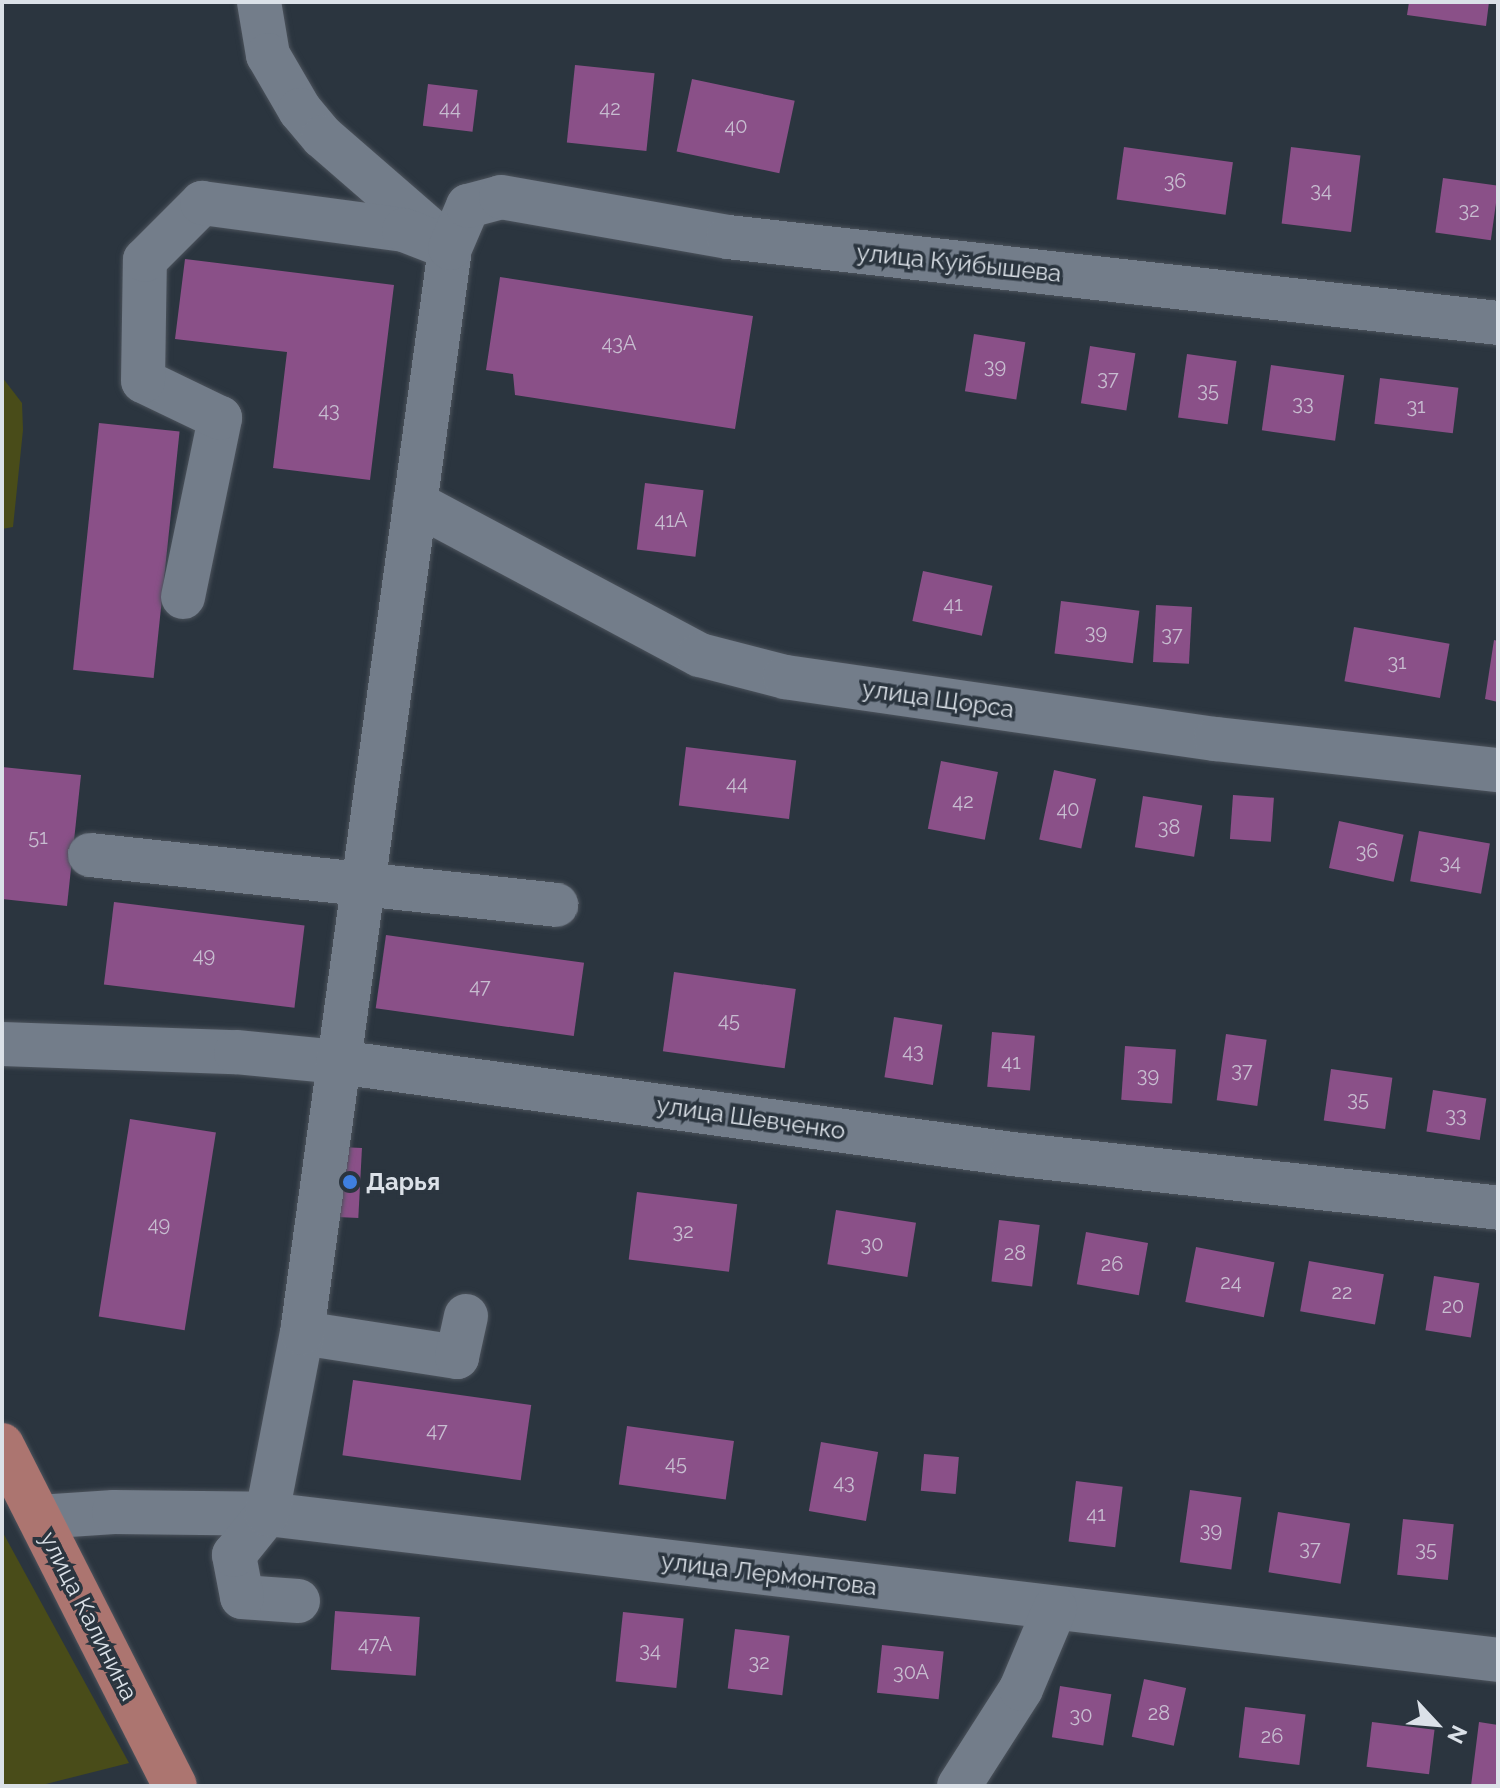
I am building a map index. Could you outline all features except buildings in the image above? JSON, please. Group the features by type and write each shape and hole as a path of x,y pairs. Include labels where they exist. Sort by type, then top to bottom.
{"main road":[{"name":"улица Калинина","path":"2,1445 165,1784"}],"street":[{"path":"259,2 268,55 300,110 323,137 450,248"},
{"name":"улица Куйбышева","path":"450,248 468,206 501,197 728,237 1498,323"},
{"path":"183,597 220,418 143,381 145,260 202,203 404,230 450,248"},
{"path":"298,1601 242,1597 234,1555 267,1514 302,1333 450,248"},
{"name":"улица Щорса","path":"415,503 700,655 785,677 1216,739 1498,770"},
{"path":"90,855 556,905"},
{"name":"улица Шевченко","path":"2,1044 236,1052 338,1062 1012,1154 1498,1208"},
{"path":"302,1333 457,1357 466,1316"},
{"name":"улица Лермонтова","path":"39,1517 114,1512 267,1514 1498,1660"},
{"path":"959,1786 1021,1689 1055,1608"}],"green space":[{"path":"2,377 22,403 23,430 13,527 2,529"},
{"path":"2,1531 129,1763 38,1786 2,1786"}],"place":[{"name":"Дарья","path":"350,1182"}]}
